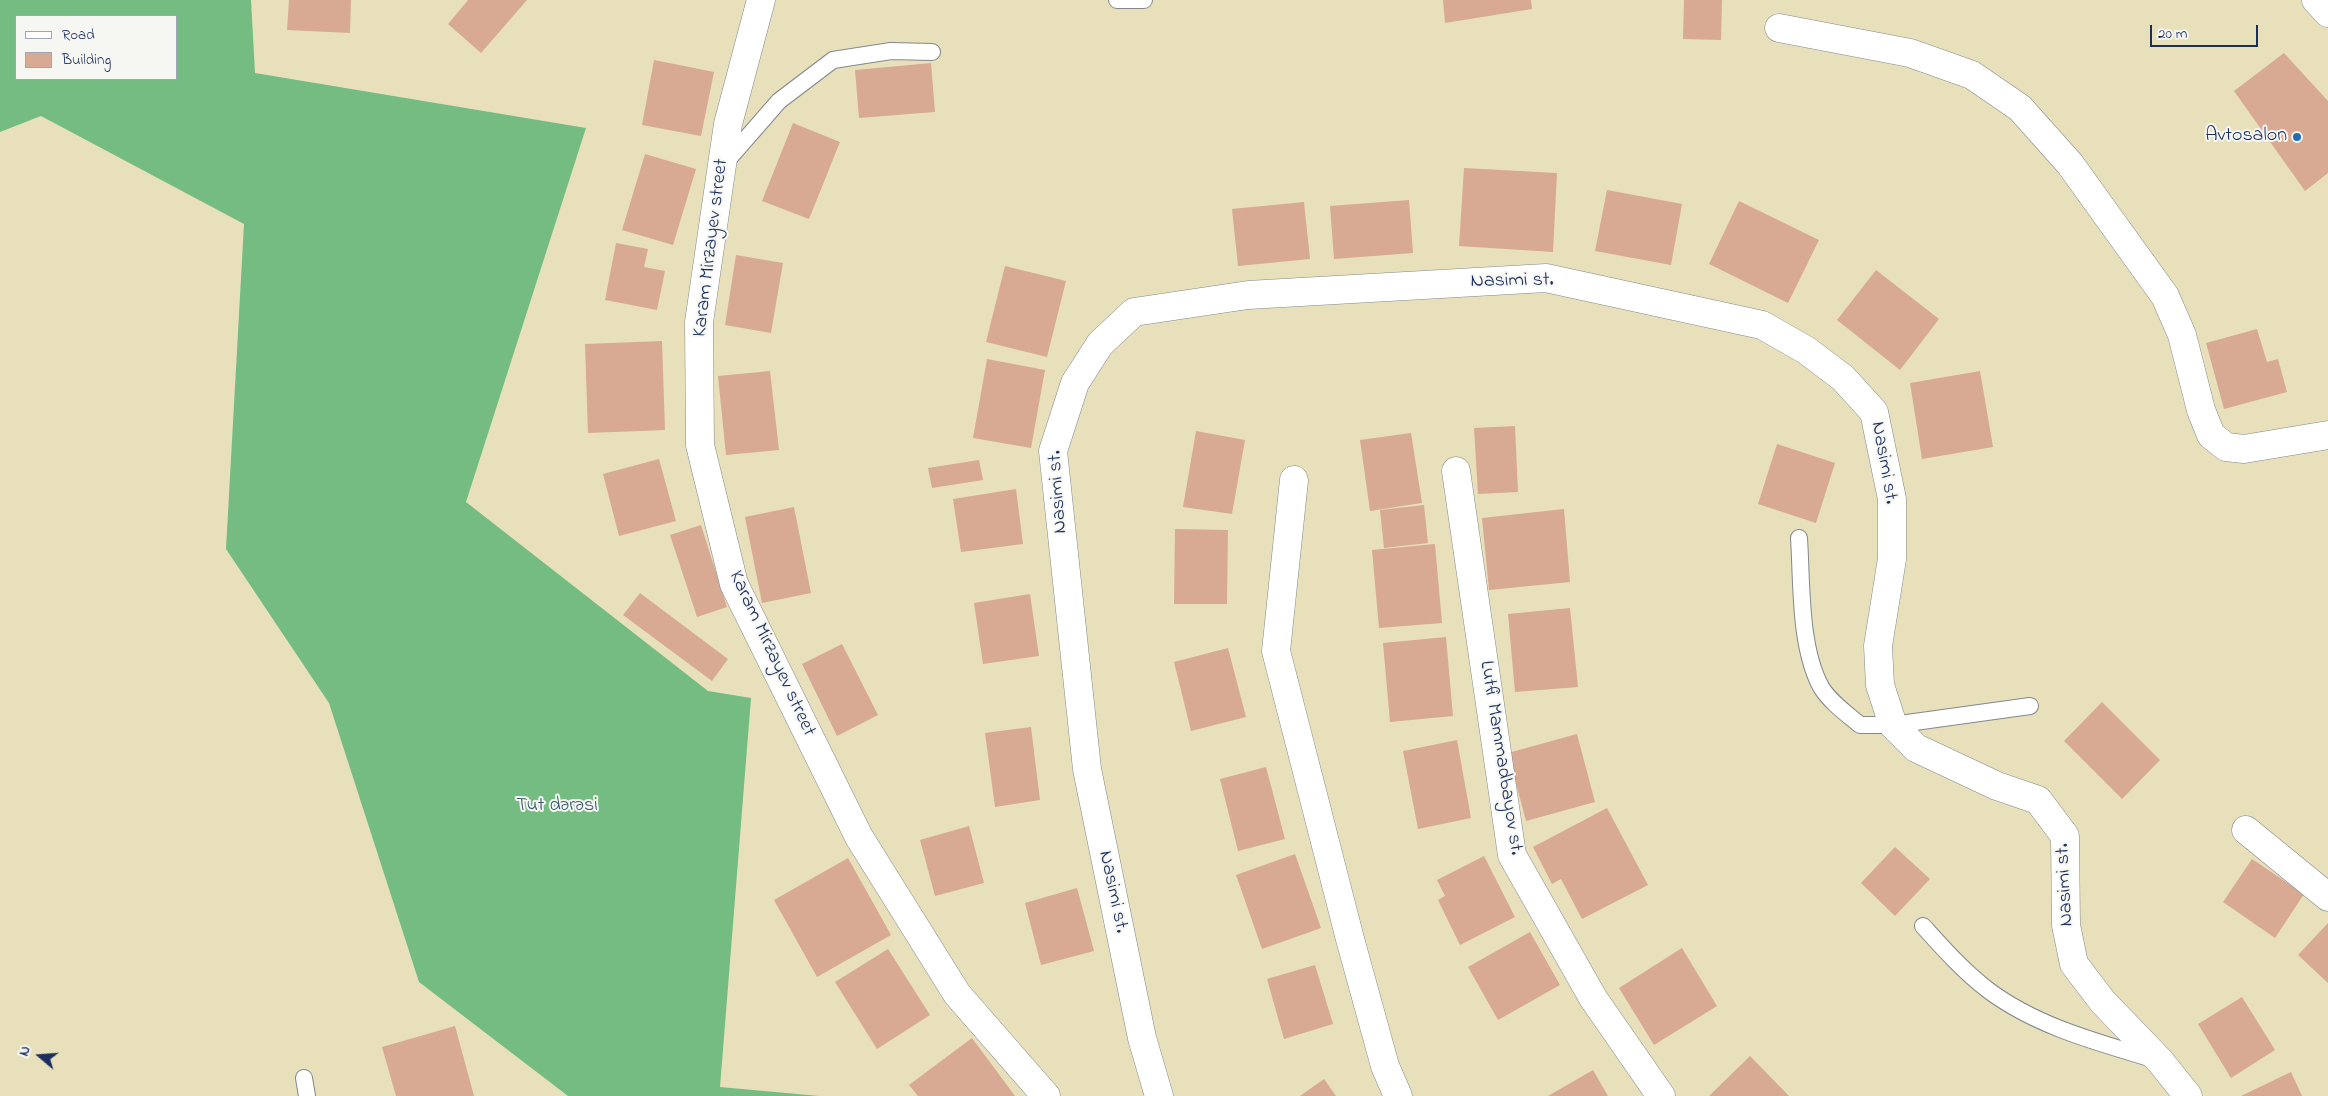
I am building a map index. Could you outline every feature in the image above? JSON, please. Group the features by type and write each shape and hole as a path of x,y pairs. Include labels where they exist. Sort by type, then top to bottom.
{"street":[{"name":"Karam Mirzayev street","path":"761,0 728,124 699,322 700,445 734,584 859,837 957,994 1046,1096"},
{"path":"2316,0 2328,13"},
{"path":"1779,28 1910,53 1972,75 2020,108 2070,164 2165,296 2182,335 2201,410 2211,435 2226,447 2244,449 2328,435"},
{"name":"Nasimi st.","path":"1159,1096 1142,1038 1087,769 1053,451 1075,383 1100,344 1134,312 1248,296 1546,278 1762,325 1806,350 1843,378 1874,412 1892,499 1892,559 1878,646 1880,685 1893,725 1916,748 1997,786 2038,800 2065,836 2066,925 2074,964 2103,1002 2160,1061 2188,1096"},
{"name":"Lutfi Mammadbayov st.","path":"1456,471 1512,855 1593,998 1661,1096"},
{"path":"1294,480 1276,651 1352,948 1385,1066 1398,1096"},
{"path":"2246,830 2328,896"}],"lane":[{"path":"1117,0 1144,0"},
{"path":"722,165 780,101 833,60 891,51 932,52"},
{"path":"1799,538 1809,652 1822,687 1842,710 1860,725 1893,725 2030,706"},
{"path":"1923,926 1958,965 1988,990 2025,1014 2090,1040 2160,1061"},
{"path":"304,1078 307,1096"}],"green space":[{"name":"Tut dərəsi","path":"0,0 251,0 255,73 586,128 466,502 708,691 751,698 720,1087 819,1096 568,1096 419,982 329,703 226,549 244,224 41,116 0,132"}],"building":[{"path":"289,0 351,0 350,33 287,30"},
{"path":"468,0 527,0 481,53 448,24"},
{"path":"1443,0 1531,0 1532,9 1445,23"},
{"path":"1684,0 1722,0 1721,40 1683,39"},
{"name":"Avtosalon","path":"2284,53 2328,101 2328,173 2305,191 2234,91"},
{"path":"654,60 714,72 701,136 642,125"},
{"path":"931,63 935,112 859,118 855,70"},
{"path":"793,123 840,142 809,219 762,201"},
{"path":"645,154 696,169 673,245 622,230"},
{"path":"1464,168 1557,173 1553,252 1459,246"},
{"path":"1607,190 1682,204 1671,265 1595,251"},
{"path":"1409,200 1413,253 1334,259 1330,206"},
{"path":"1739,201 1819,240 1788,303 1709,264"},
{"path":"1304,202 1310,259 1238,266 1232,209"},
{"path":"616,243 648,249 644,267 665,271 657,310 605,300"},
{"path":"736,255 783,263 771,333 725,325"},
{"path":"1005,266 1066,281 1047,357 986,342"},
{"path":"1876,270 1939,319 1900,370 1837,320"},
{"path":"2257,329 2267,362 2278,359 2287,392 2224,409 2206,343"},
{"path":"662,341 665,430 588,433 585,344"},
{"path":"987,359 1045,370 1031,448 973,438"},
{"path":"770,371 779,450 726,455 718,376"},
{"path":"1980,371 1993,447 1922,459 1910,383"},
{"path":"1515,426 1518,492 1478,494 1474,428"},
{"path":"1196,431 1245,440 1232,514 1183,507"},
{"path":"1411,433 1422,503 1370,511 1360,440"},
{"path":"1777,444 1835,463 1816,523 1758,504"},
{"path":"659,459 676,521 619,536 603,474"},
{"path":"979,460 983,480 932,488 928,468"},
{"path":"1016,489 1023,544 961,552 953,499"},
{"path":"1424,505 1428,543 1384,548 1380,510"},
{"path":"794,507 811,593 762,603 745,517"},
{"path":"1564,509 1570,582 1489,590 1482,518"},
{"path":"701,525 727,607 697,617 670,535"},
{"path":"1175,529 1228,530 1227,604 1174,604"},
{"path":"1435,544 1442,623 1379,628 1372,550"},
{"path":"640,593 728,659 712,681 623,615"},
{"path":"1030,594 1039,656 983,664 974,603"},
{"path":"1570,608 1578,687 1515,692 1508,614"},
{"path":"1446,637 1453,716 1390,722 1383,643"},
{"path":"842,644 878,715 837,736 802,664"},
{"path":"1228,648 1246,717 1191,731 1174,662"},
{"path":"2102,702 2160,760 2122,799 2064,741"},
{"path":"1031,727 1040,800 995,807 985,733"},
{"path":"1577,734 1595,802 1526,821 1508,753"},
{"path":"1457,740 1471,818 1418,829 1403,751"},
{"path":"1266,767 1285,839 1238,851 1220,779"},
{"path":"1607,808 1648,885 1582,919 1561,879 1552,884 1533,847"},
{"path":"969,826 984,883 935,896 920,840"},
{"path":"1895,847 1930,879 1895,916 1861,883"},
{"path":"1295,854 1321,928 1262,949 1236,875"},
{"path":"1484,856 1515,917 1460,945 1438,900 1445,896 1437,880"},
{"path":"848,858 891,935 817,977 774,900"},
{"path":"2252,859 2304,894 2275,938 2223,902"},
{"path":"1077,888 1094,951 1041,965 1025,903"},
{"path":"2328,923 2328,983 2298,955"},
{"path":"1530,932 1560,985 1498,1020 1468,967"},
{"path":"1682,948 1717,1006 1654,1045 1619,988"},
{"path":"888,949 930,1015 877,1049 835,982"},
{"path":"1315,965 1333,1024 1284,1039 1267,979"},
{"path":"2242,997 2275,1050 2231,1078 2198,1024"},
{"path":"455,1026 474,1096 396,1096 382,1047"},
{"path":"972,1038 1015,1096 918,1096 909,1085"},
{"path":"1750,1056 1789,1096 1709,1096"},
{"path":"1593,1070 1608,1096 1548,1096"},
{"path":"2291,1072 2302,1096 2241,1096"},
{"path":"1324,1079 1336,1096 1300,1096"}],"place":[{"name":"Avtosalon","path":"2297,137"}]}
